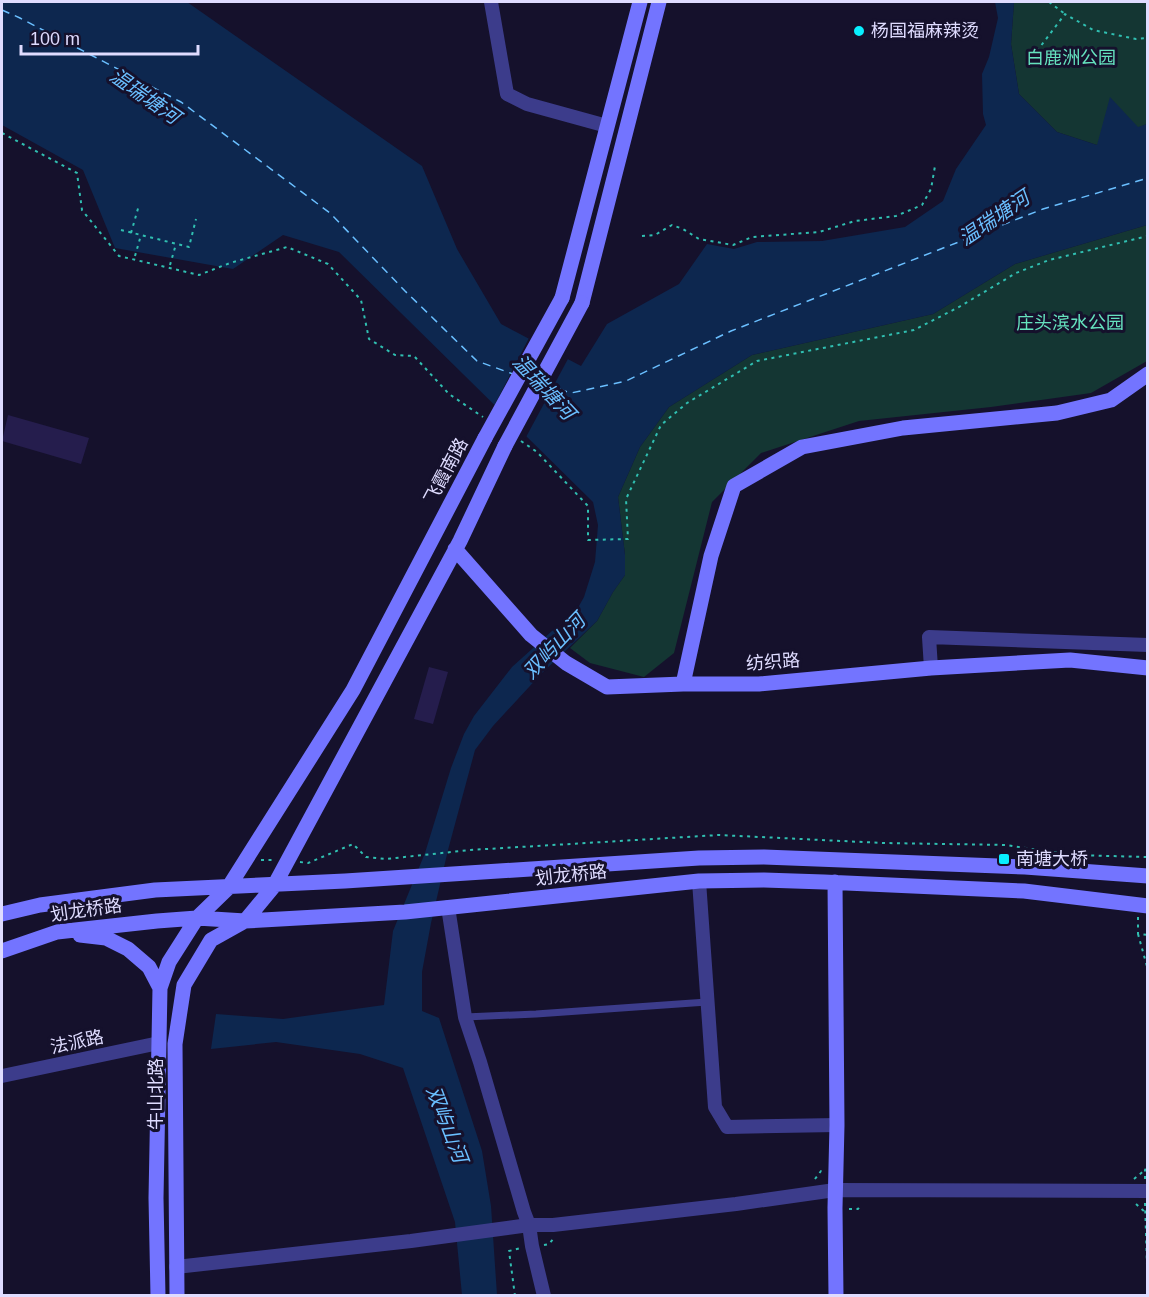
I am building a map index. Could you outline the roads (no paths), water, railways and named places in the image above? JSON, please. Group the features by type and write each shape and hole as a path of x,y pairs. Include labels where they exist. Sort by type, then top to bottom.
{"main road":[{"name":"飞霞南路","path":"197,918 228,888 352,690 562,298 640,2"},
{"path":"245,921 274,886 511,443 582,303 659,2"},
{"path":"683,684 711,555 734,486 802,447 903,428 1057,413 1111,400 1148,374"},
{"name":"纺织路","path":"455,549 531,635 566,663 607,687 759,684 931,668 1070,660 1148,668"},
{"name":"划龙桥路","path":"2,914 40,905 155,890 274,886 687,858 764,857 1025,867 1148,876"},
{"name":"划龙桥路","path":"2,951 57,932 197,918 245,921 405,912 699,881 835,882 1024,891 1148,906"},
{"path":"835,882 836,1296"},
{"name":"牛山北路","path":"158,1296 156,1198 160,988 169,962 197,918"},
{"name":"牛山北路","path":"177,1296 175,1044 184,984 210,940 245,921"},
{"path":"57,932 106,938 128,949 149,967 160,988"}],"street":[{"path":"491,2 507,94 527,104 608,126"},
{"path":"931,668 929,637 1148,645"},
{"path":"699,881 715,1107 727,1127 837,1125"},
{"path":"448,908 465,1017 529,1226 544,1296"},
{"name":"法派路","path":"2,1076 159,1043"},
{"path":"176,1266 553,1225 835,1190 1146,1191"}],"lane":[{"path":"465,1017 707,1002"}],"water":[{"path":"2,2 187,2 422,166 457,249 501,324 581,366 607,324 679,284 707,244 734,249 757,242 822,241 905,227 943,201 956,169 986,125 983,114 982,74 989,57 998,18 995,2 1014,2 1011,44 1019,94 1057,132 1097,145 1110,97 1138,127 1147,124 1147,225 1015,264 933,314 752,355 669,407 640,447 618,497 625,575 597,621 541,674 493,726 475,750 448,850 422,972 422,1011 439,1018 482,1151 491,1206 497,1295 462,1295 455,1222 403,1068 360,1054 276,1042 211,1049 216,1014 283,1019 384,1005 393,931 425,853 464,734 474,716 512,667 552,631 570,622 584,597 595,562 598,525 593,502 339,252 283,235 233,269 115,248 83,170 2,125"}],"place":[{"name":"杨国福麻辣烫","path":"859,31"},
{"name":"南塘大桥","path":"1004,859"}],"park label":[{"name":"白鹿洲公园","path":"1071,58"},
{"name":"庄头滨水公园","path":"1070,323"}],"water label":[{"name":"温瑞塘河","path":"145,96"},
{"name":"温瑞塘河","path":"994,218"},
{"name":"温瑞塘河","path":"544,387"},
{"name":"双屿山河","path":"554,646"},
{"name":"双屿山河","path":"447,1124"}]}
